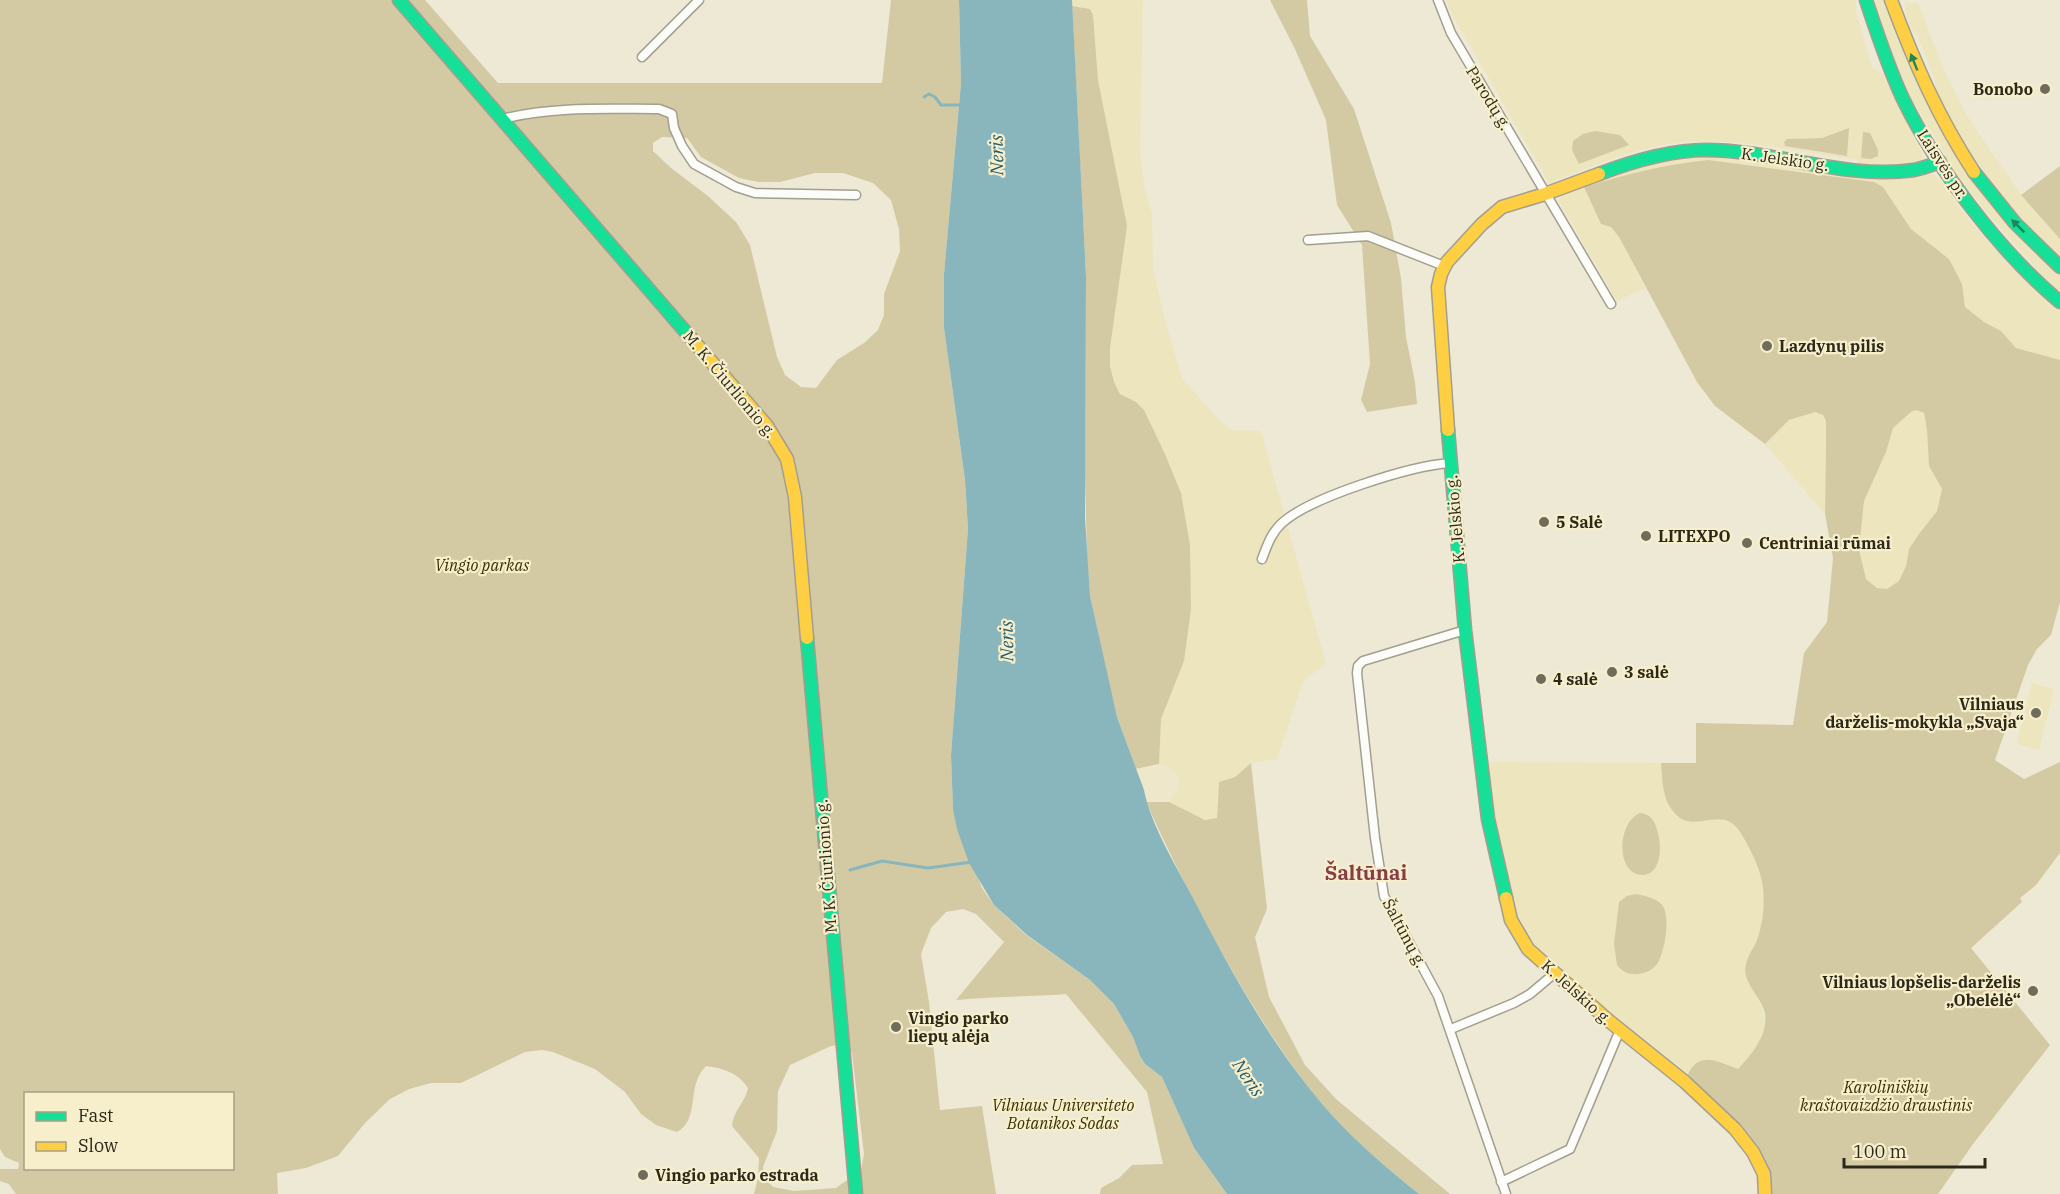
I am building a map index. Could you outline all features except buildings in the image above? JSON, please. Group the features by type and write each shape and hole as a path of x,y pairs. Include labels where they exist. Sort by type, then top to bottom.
{"street":[{"name":"M. K. Čiurlionio g.","path":"399,0 767,426 783,447 789,461 796,509 831,941 856,1194"},
{"path":"642,57 699,0"},
{"name":"Parodų g.","path":"1438,0 1455,40 1611,304"},
{"name":"Laisvės pr.","path":"1866,0 1909,111 1940,162 1976,213 2024,267 2060,302"},
{"name":"Laisvės pr.","path":"1891,0 1928,93 1973,172 2011,219 2060,267"},
{"path":"502,119 526,113 569,109 659,109 672,114 674,128 694,164 736,187 755,193 856,195"},
{"name":"K. Jelskio g.","path":"1765,1194 1767,1184 1763,1170 1750,1148 1733,1127 1664,1064 1621,1031 1528,948 1511,920 1488,819 1465,630 1450,463 1438,287 1444,266 1502,207 1546,194 1633,161 1683,151 1707,150 1879,172 1929,168 1940,162"},
{"path":"1308,240 1368,236 1444,266"},
{"path":"1262,559 1273,533 1283,522 1305,509 1343,492 1397,474 1430,465 1450,463"},
{"name":"Šaltūnų g.","path":"1465,630 1363,661 1358,666 1382,888 1390,909 1438,996 1506,1194"},
{"path":"1451,1029 1514,1003 1530,994 1555,973"},
{"path":"1502,1182 1570,1149 1621,1031"}],"shaded area":[{"path":"1072,0 1143,0 1140,152 1144,186 1152,213 1153,270 1167,328 1182,378 1221,422 1232,430 1261,431 1326,664 1303,681 1277,759 1251,763 1235,777 1224,780 1217,802 1218,818 1205,820 1169,802 1179,787 1174,770 1159,764 1161,718 1184,661 1181,493 1144,410 1136,402 1120,394 1110,366 1098,80 1093,15 1090,9 1072,6"},
{"path":"1446,0 1856,0 1856,11 1872,67 1883,74 1924,157 1912,165 1883,167 1857,165 1858,160 1755,144 1703,141 1653,147 1626,154 1549,183","holes":["1849,128 1846,155 1787,139 1822,138"]},
{"path":"1875,0 1882,0 1912,74 1950,144 2060,273 2060,295 1987,213 1956,174 1910,96 1893,58"},
{"path":"1904,2 1918,3 1942,66 1966,114 2021,195 2060,239 2060,257 2028,226 2000,193 1963,142 1937,96 1934,77 1918,37 1909,25"},
{"path":"1700,156 1726,157 1874,177 1928,173 1935,175 1988,242 2060,311 2060,360 2016,348 2001,331 1984,322 1965,307 1962,284 1949,260 1911,229 1883,187 1874,182 1824,177 1584,187 1601,224 1611,227 1619,237 1645,288 1617,301 1559,202 1560,197 1565,193 1648,165"},
{"path":"1916,410 1924,413 1929,466 1942,489 1937,511 1909,549 1906,566 1899,581 1887,589 1877,588 1866,579 1859,550 1864,501 1886,452 1893,428"},
{"path":"1815,411 1823,415 1826,421 1825,514 1765,444 1789,420"},
{"path":"2032,683 2054,689 2039,750 2017,744"},
{"path":"1484,762 1661,763 1665,796 1697,823 1716,819 1732,824 1747,845 1758,869 1763,893 1762,919 1746,972 1759,1001 1764,1020 1764,1028 1758,1045 1973,1144 1938,1194 1757,1150 1742,1126 1687,1076 1612,1017 1530,942 1512,915","holes":["1627,823 1660,855 1658,864 1652,872 1622,844"]}],"green space":[{"name":"Vingio parkas","path":"0,0 425,0 498,83 882,83 891,0 959,0 961,83 944,274 944,328 965,480 968,529 951,755 953,809 982,888 994,905 1026,935 1090,980 1114,1004 1145,1064 1162,1077 1194,1148 1227,1194 1100,1194 1101,1188 1119,1178 1132,1165 1163,1164 1147,1092 1066,994 956,1000 1004,942 976,914 963,909 946,912 931,928 921,954 929,1002 940,1110 982,1106 996,1194 754,1194 759,1158 732,1126 748,1088 735,1075 719,1068 706,1066 697,1081 688,1121 677,1132 656,1125 641,1114 625,1092 595,1069 553,1052 542,1050 525,1052 461,1083 431,1083 409,1089 390,1099 365,1123 338,1156 306,1168 277,1173 278,1194 16,1194 9,1184 0,1181 0,1169 18,1169 19,1163 5,1157 0,1149","holes":["662,137 687,138 701,157 739,178 758,182 780,182 815,173 843,173 873,183 891,200 899,229 900,251 884,294 884,315 878,330 864,343 837,360 816,388 801,387 785,375 777,357 750,245 736,222 653,151 653,143","844,1044 852,1053 864,1154 861,1170 836,1188 794,1191 773,1187 765,1178 763,1167 777,1131 778,1091 790,1065 831,1046"]},
{"path":"1270,0 1307,0 1310,36 1354,109 1391,223 1401,278 1406,337 1417,404 1367,412 1361,400 1370,364 1362,245 1337,205 1326,120 1295,49"},
{"path":"1072,6 1090,9 1093,15 1098,80 1127,226 1110,348 1110,366 1120,394 1136,402 1144,410 1165,454 1181,493 1190,545 1191,609 1184,661 1161,719 1159,764 1136,769 1117,717 1090,596 1085,475 1086,276"},
{"path":"1849,128 1847,156 1785,146 1784,142 1787,139 1822,138"},
{"path":"1595,131 1620,135 1629,145 1579,164 1572,150 1573,141 1583,134"},
{"path":"1863,132 1870,133 1878,150 1878,156 1871,159 1861,158"},
{"name":"Karoliniškių kraštovaizdžio draustinis","path":"1708,160 1874,182 1883,187 1911,229 1949,259 1962,284 1965,307 1984,322 2001,331 2016,348 2060,360 2060,602 2051,635 2037,649 2028,665 1995,760 2024,779 2060,762 2060,853 2036,885 2020,898 2022,902 1971,948 2050,1045 1973,1144 1938,1194 1770,1194 1757,1150 1742,1126 1687,1076 1697,1063 1703,1060 1715,1061 1738,1069 1753,1050 1764,1029 1765,1013 1745,971 1760,930 1764,906 1763,889 1760,874 1749,847 1732,824 1716,819 1689,821 1673,811 1665,797 1661,763 1696,763 1696,723 1793,725 1804,653 1827,622 1833,558 1825,514 1826,421 1823,415 1815,412 1789,420 1765,444 1715,406 1697,382 1619,237 1611,227 1601,224 1584,187 1645,170","holes":["1916,410 1924,413 1929,466 1942,489 1937,511 1909,549 1906,566 1899,581 1887,589 1877,588 1866,579 1859,550 1864,501 1886,452 1893,428 1911,412"]},
{"path":"2060,166 2060,239 2021,195"},
{"path":"1251,763 1267,909 1255,937 1269,997 1305,1065 1336,1099 1450,1194 1419,1194 1352,1136 1307,1086 1276,1042 1233,972 1194,900 1146,802 1169,802 1205,820 1217,818 1219,782 1235,777"},
{"path":"1640,813 1652,819 1660,842 1656,868 1643,875 1634,873 1628,867 1622,848 1627,827"},
{"path":"1636,894 1654,899 1662,905 1665,910 1666,925 1664,943 1657,964 1648,971 1631,974 1617,965 1614,944 1619,902 1627,896"}],"sand":[{"path":"1159,764 1174,771 1178,775 1179,783 1169,802 1146,802 1136,769"}],"water":[{"name":"Neris","path":"959,0 1072,0 1086,276 1085,518 1090,596 1117,717 1152,817 1223,955 1255,1010 1291,1064 1341,1125 1373,1156 1419,1194 1227,1194 1194,1148 1162,1077 1145,1064 1114,1004 1090,980 1027,935 994,905 969,863 957,829 953,809 951,755 968,529 965,480 944,328 944,274 961,83"}],"waterway":[{"path":"924,97 929,94 935,97 941,105 961,105"},
{"path":"850,870 882,861 928,868 972,862"}],"traffic: fast":[{"path":"399,0 690,337"},
{"path":"1866,0 1903,99 1933,153 1993,234 2037,282 2060,302"},
{"path":"1599,174 1651,157 1692,150 1732,151 1862,171 1914,170 1940,162"},
{"path":"1974,172 2015,223 2060,267"},
{"path":"1448,430 1465,630 1488,819 1506,898"},
{"path":"807,638 856,1194"}],"traffic: slow":[{"path":"1891,0 1928,89 1949,131 1974,172"},
{"path":"1448,430 1438,287 1447,262 1482,224 1502,207 1599,174"},
{"path":"690,337 767,426 787,459 795,497 807,638"},
{"path":"1506,898 1511,920 1528,949 1609,1021 1685,1082 1735,1129 1753,1152 1764,1174 1765,1194"}],"place":[{"name":"Bonobo","path":"2045,89"},
{"name":"Lazdynų pilis","path":"1767,346"},
{"name":"5 Salė","path":"1544,522"},
{"name":"LITEXPO","path":"1646,536"},
{"name":"Centriniai rūmai","path":"1747,543"},
{"name":"3 salė","path":"1612,672"},
{"name":"4 salė","path":"1541,679"},
{"name":"Vilniaus darželis-mokykla „Svaja“","path":"2036,713"},
{"name":"Vilniaus lopšelis-darželis „Obelėlė“","path":"2033,991"},
{"name":"Vingio parko liepų alėja","path":"896,1027"},
{"name":"Vingio parko estrada","path":"643,1175"}],"district":[{"name":"Šaltūnai","path":"1366,873"}],"park label":[{"name":"Vilniaus Universiteto Botanikos Sodas","path":"1063,1114"}]}
